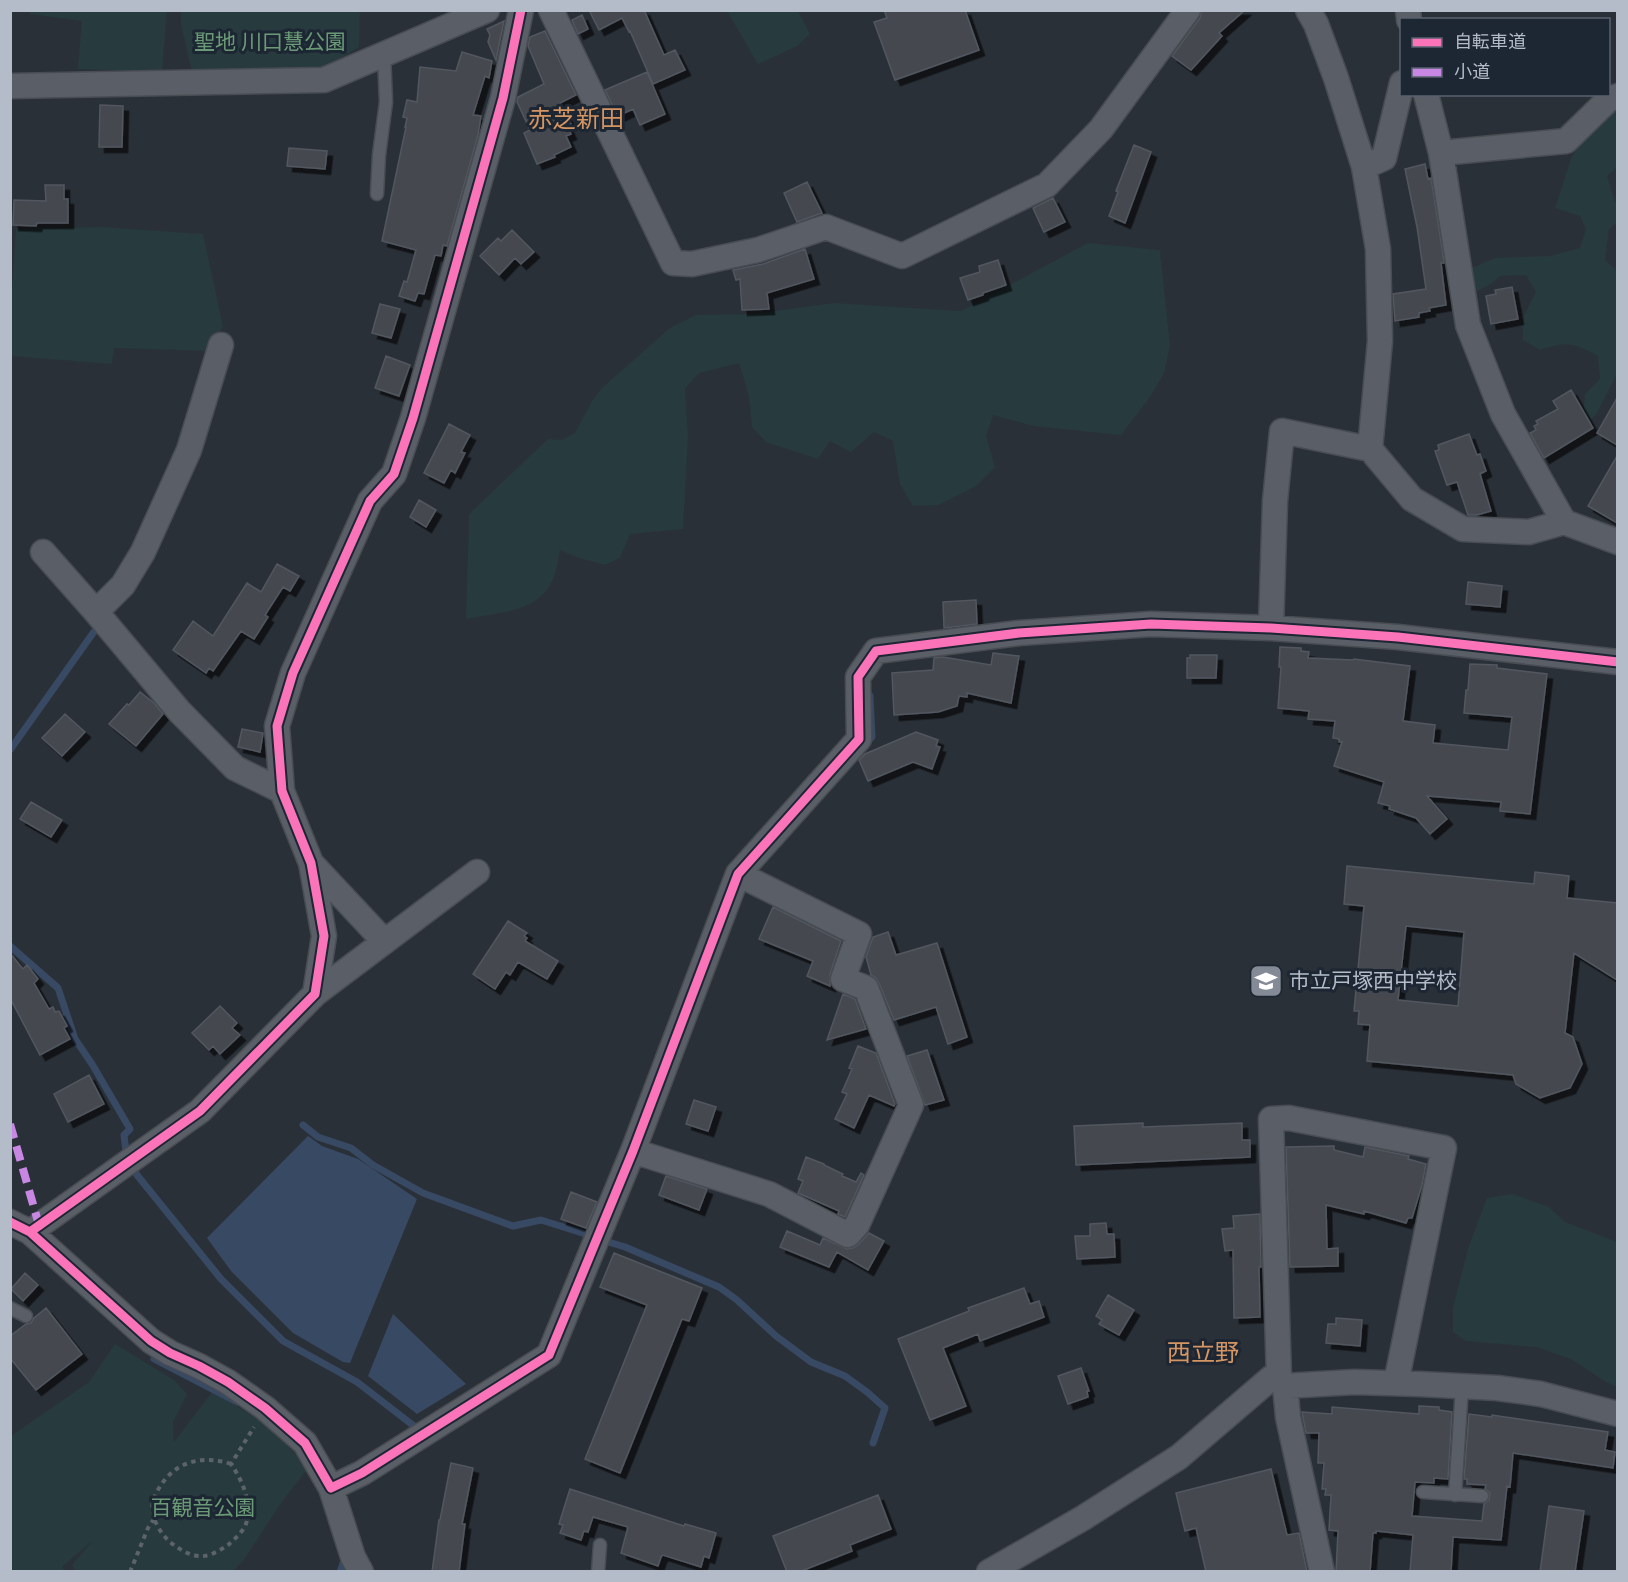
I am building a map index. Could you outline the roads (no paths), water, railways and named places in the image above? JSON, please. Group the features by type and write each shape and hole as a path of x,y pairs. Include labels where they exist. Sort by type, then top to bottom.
{"street":[{"path":"10,86 324,80 487,10"},
{"path":"315,994 324,936 311,863 282,791 276,726 293,673 370,501 394,474 413,418 502,98 521,10"},
{"path":"550,10 673,263 692,264 758,250 826,227 902,256 1047,185 1101,129 1188,10"},
{"path":"1308,10 1316,24 1336,78 1364,166 1378,249 1380,341 1370,449"},
{"path":"1364,166 1384,158 1400,87"},
{"path":"1427,96 1441,153 1468,325 1503,414 1564,522"},
{"path":"1441,153 1566,141 1608,100 1617,96"},
{"path":"96,612 123,585 144,552 189,450 221,345"},
{"path":"1271,628 1275,501 1282,431 1370,449 1412,499 1463,529 1529,532 1564,522 1617,542"},
{"path":"43,552 179,711 235,768 282,791"},
{"path":"331,1488 362,1473 549,1355 633,1151 738,874 860,739 858,677 876,651 1019,633 1151,624 1271,628 1398,637 1617,662"},
{"path":"311,863 384,941"},
{"path":"361,1572 353,1557 331,1488 305,1443 265,1408 228,1382 151,1341 20,1227 200,1112 315,994 477,872"},
{"path":"633,1151 769,1194 848,1235 856,1225 911,1105 866,988 843,979 859,934 738,874"},
{"path":"1322,1572 1282,1382 1271,1119 1289,1118 1444,1148 1396,1383"},
{"path":"989,1572 1083,1518 1179,1457 1270,1378 1282,1382 1396,1383 1497,1389 1541,1394 1617,1414"}],"lane":[{"path":"377,194 379,155 386,102 384,55"},
{"path":"10,1308 26,1316"},
{"path":"1455,1495 1462,1387"},
{"path":"1423,1492 1482,1496"},
{"path":"598,1572 600,1545"}],"water":[{"path":"308,1136 322,1146 358,1159 417,1199 350,1363 343,1362 293,1333 231,1271 207,1238"},
{"path":"393,1314 466,1384 417,1414 368,1376"}],"waterway":[{"path":"10,750 98,626"},
{"path":"866,743 872,737 870,696"},
{"path":"10,946 58,988 75,1039 130,1129 124,1135 126,1152 137,1175 221,1279 283,1341 357,1382 414,1426"},
{"path":"303,1125 318,1137 351,1148 373,1165 423,1193 513,1226 541,1220 592,1236"},
{"path":"602,1240 625,1247 719,1287 737,1300 776,1336 811,1362 845,1376 867,1392 885,1408 873,1443"},
{"path":"154,1359 237,1402"},
{"path":"340,1572 344,1560 343,1555"}],"place":[{"name":"市立戸塚西中学校","path":"1266,981"}],"district":[{"name":"赤芝新田","path":"576,119"},
{"name":"西立野","path":"1203,1353"}],"park label":[{"name":"聖地 川口慧公園","path":"270,42"},
{"name":"百観音公園","path":"203,1508"}]}
